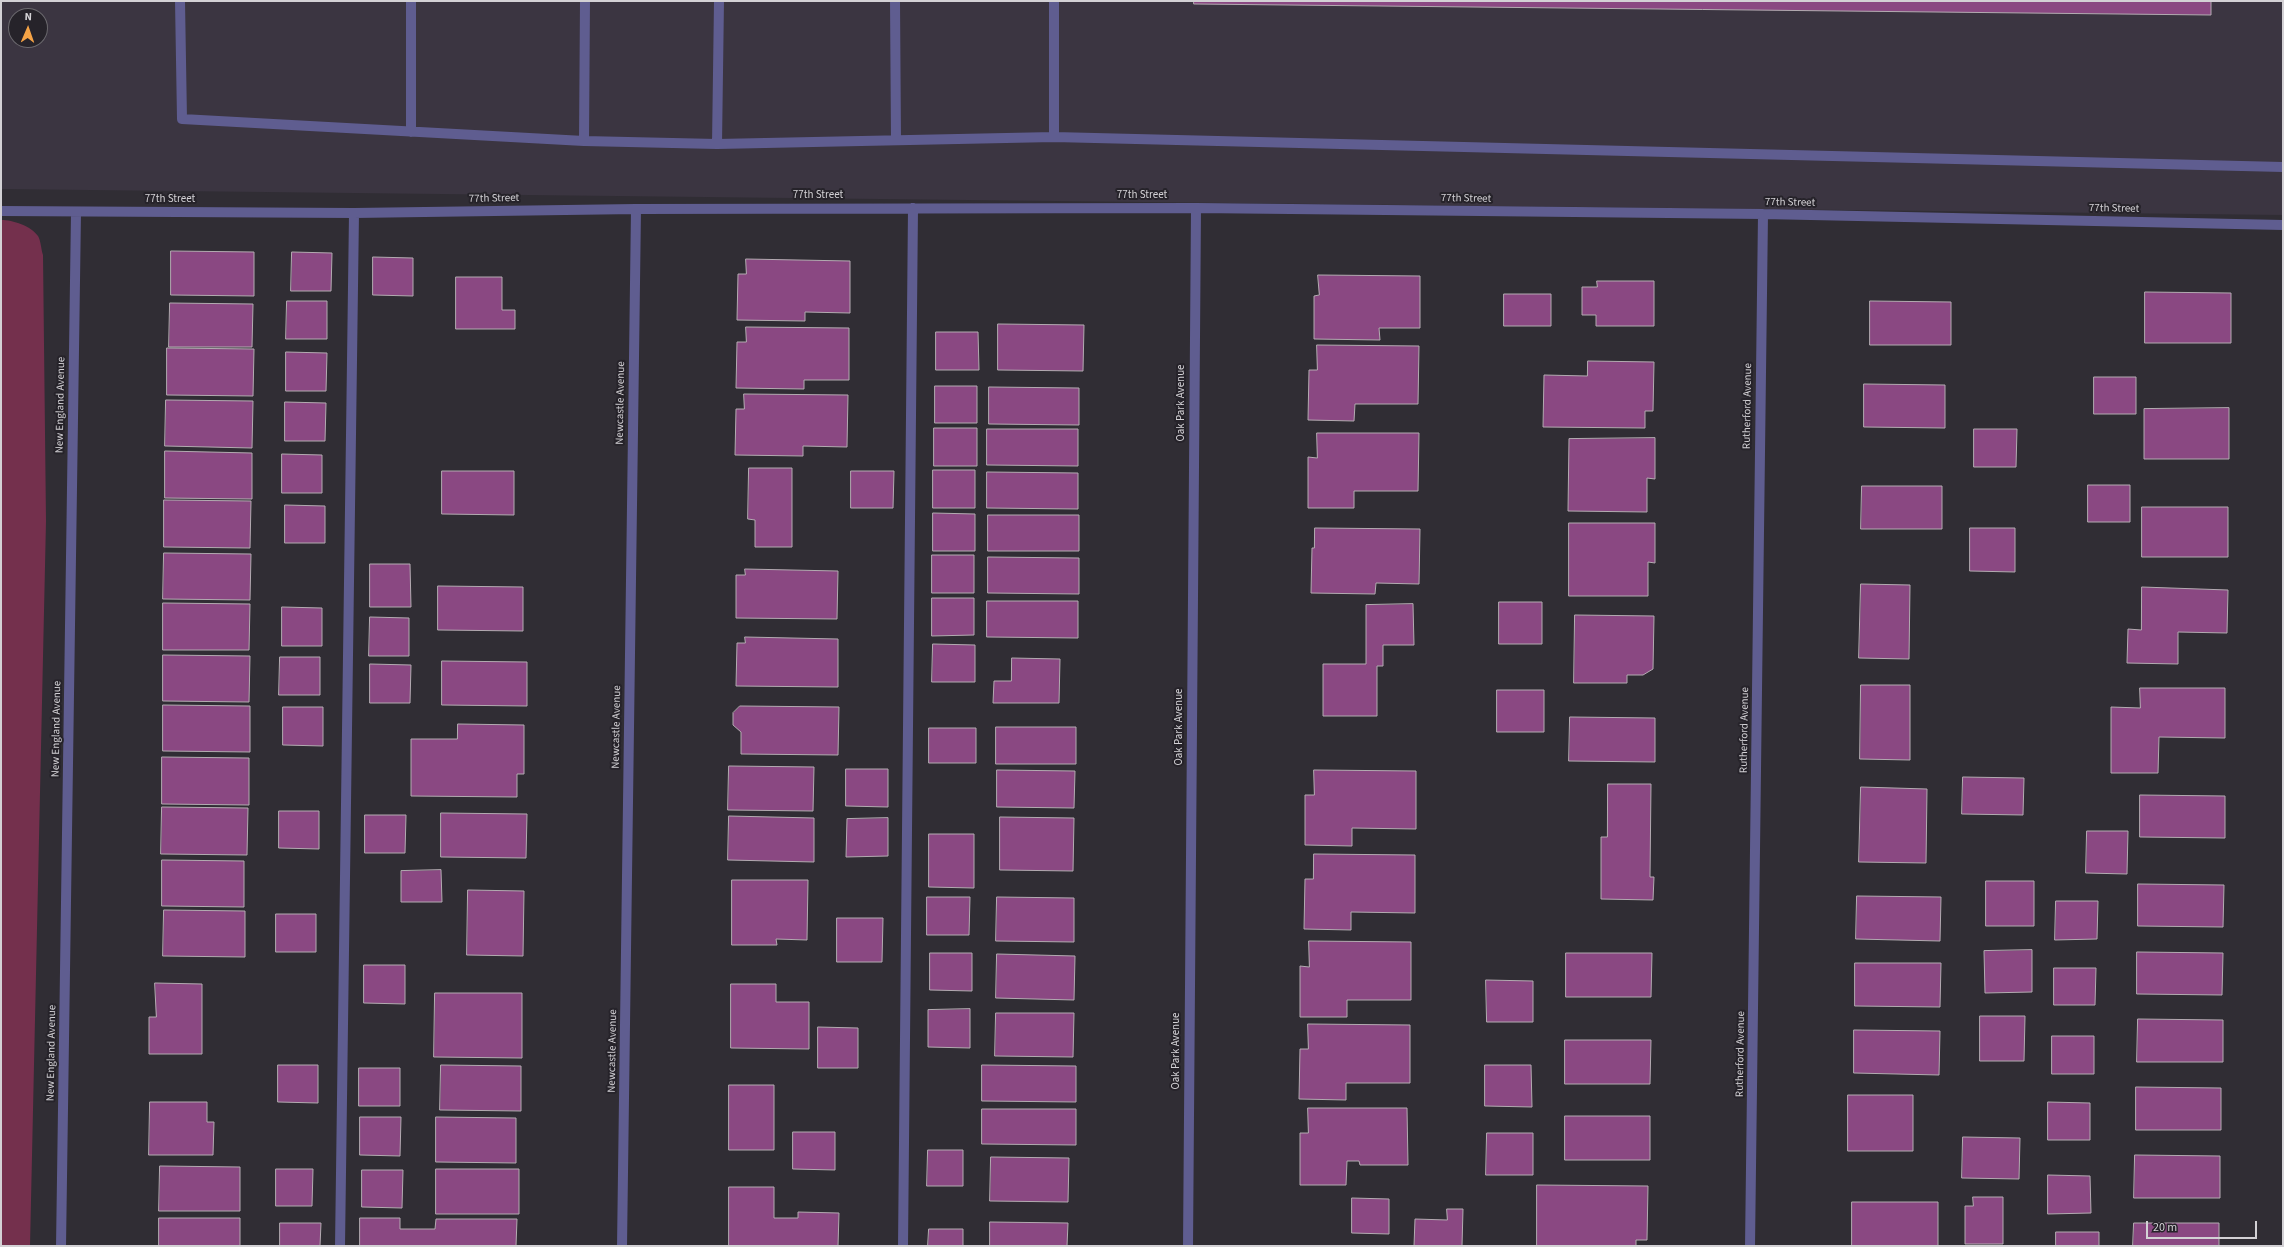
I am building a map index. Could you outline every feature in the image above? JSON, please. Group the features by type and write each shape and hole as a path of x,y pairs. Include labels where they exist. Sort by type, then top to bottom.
{"street":[{"path":"180,1 182,119 584,141 717,144 1054,137 2283,167"},
{"path":"411,1 411,132"},
{"path":"584,141 585,1"},
{"path":"717,144 719,1"},
{"path":"895,1 896,140"},
{"path":"1054,1 1054,137"},
{"path":"903,1246 913,208"},
{"name":"77th Street","path":"1,211 354,213 636,209 1196,208 1762,214 2283,225"},
{"name":"Oak Park Avenue","path":"1188,1246 1196,208"},
{"name":"Newcastle Avenue","path":"622,1246 636,209"},
{"name":"New England Avenue","path":"61,1246 76,212"},
{"path":"340,1246 354,213"},
{"name":"Rutherford Avenue","path":"1750,1246 1762,214"}],"shaded area":[{"path":"1,1 2283,1 2283,215 1,189"},
{"path":"1,220 21,224 35,232 39,238 43,255 46,521 30,1246 1,1246"}],"building":[{"path":"1194,1 2211,1 2211,15 1194,4"},
{"path":"171,251 254,252 254,296 171,295"},
{"path":"292,252 332,253 331,291 291,291"},
{"path":"373,257 413,258 413,296 373,295"},
{"path":"746,259 850,261 850,313 805,312 805,321 737,320 738,274 746,274"},
{"path":"1318,275 1420,276 1420,328 1379,328 1380,340 1314,339 1314,296 1319,295"},
{"path":"456,277 502,277 502,310 515,310 515,329 456,329"},
{"path":"1597,281 1654,281 1654,326 1596,326 1596,315 1582,315 1582,287 1597,287"},
{"path":"2145,292 2231,293 2231,343 2145,343"},
{"path":"1504,294 1551,294 1551,326 1504,326"},
{"path":"287,301 327,301 327,339 286,339"},
{"path":"1870,301 1951,302 1951,345 1870,345"},
{"path":"170,303 253,304 252,347 169,347"},
{"path":"998,324 1084,325 1083,371 998,370"},
{"path":"746,327 849,328 849,380 804,380 804,389 736,388 737,342 746,342"},
{"path":"936,332 978,332 979,370 936,370"},
{"path":"1317,345 1419,346 1418,404 1355,404 1354,421 1308,420 1309,370 1317,370"},
{"path":"167,348 254,349 253,396 167,395"},
{"path":"286,352 327,353 326,391 286,391"},
{"path":"1588,361 1654,362 1653,411 1645,411 1645,428 1543,427 1544,375 1587,376"},
{"path":"2094,377 2136,377 2136,414 2094,414"},
{"path":"1864,384 1945,385 1945,428 1864,427"},
{"path":"935,386 977,386 977,423 935,423"},
{"path":"989,387 1079,388 1079,425 989,424"},
{"path":"744,394 848,395 847,447 803,446 803,456 735,455 736,409 744,409"},
{"path":"166,400 253,401 252,448 165,446"},
{"path":"285,402 326,403 325,441 285,441"},
{"path":"2229,408 2229,459 2144,459 2144,409"},
{"path":"934,428 977,428 977,466 934,466"},
{"path":"987,429 1078,429 1078,466 987,465"},
{"path":"1974,429 2017,429 2016,467 1974,467"},
{"path":"1317,433 1419,433 1418,491 1354,491 1354,508 1308,508 1308,457 1317,458"},
{"path":"1655,438 1655,479 1647,478 1647,512 1568,511 1569,439"},
{"path":"165,451 252,453 252,499 165,498"},
{"path":"282,454 322,455 322,493 282,493"},
{"path":"749,468 792,468 792,547 755,547 755,520 748,519"},
{"path":"933,470 975,470 975,508 933,508"},
{"path":"442,471 514,471 514,515 442,514"},
{"path":"851,471 894,471 893,508 851,508"},
{"path":"987,472 1078,473 1078,509 987,508"},
{"path":"2088,485 2130,485 2130,522 2088,522"},
{"path":"1862,486 1942,486 1942,529 1861,529"},
{"path":"164,500 251,501 250,548 164,547"},
{"path":"285,505 325,506 325,543 285,543"},
{"path":"2142,507 2228,507 2228,557 2142,557"},
{"path":"933,513 975,514 975,551 933,551"},
{"path":"988,515 1079,515 1079,551 988,551"},
{"path":"1569,523 1655,523 1655,563 1648,562 1648,596 1569,596"},
{"path":"1315,528 1420,529 1419,584 1376,583 1375,594 1311,593 1312,548 1314,548"},
{"path":"1970,528 2015,528 2015,572 1970,571"},
{"path":"164,553 251,554 250,600 163,599"},
{"path":"932,555 974,555 974,593 932,593"},
{"path":"988,557 1079,558 1079,594 988,593"},
{"path":"370,564 410,564 411,607 370,607"},
{"path":"745,569 838,571 837,619 736,618 736,575 745,575"},
{"path":"1861,584 1910,585 1909,659 1859,658"},
{"path":"438,586 523,587 523,631 438,630"},
{"path":"2142,587 2228,590 2227,633 2178,632 2178,664 2127,663 2128,629 2141,630"},
{"path":"932,598 974,598 974,635 932,636"},
{"path":"987,601 1078,601 1078,638 987,637"},
{"path":"1499,602 1542,602 1542,644 1499,644"},
{"path":"163,603 250,604 249,650 163,650"},
{"path":"1413,604 1414,645 1383,645 1383,666 1377,666 1377,716 1323,716 1323,664 1366,664 1366,605"},
{"path":"282,607 322,608 322,646 282,646"},
{"path":"1575,615 1654,616 1653,669 1643,675 1627,675 1627,683 1574,683"},
{"path":"370,617 409,618 409,656 369,656"},
{"path":"745,637 838,639 838,687 736,686 737,643 745,643"},
{"path":"933,644 975,645 975,682 932,682"},
{"path":"163,655 250,656 249,702 163,701"},
{"path":"280,657 320,657 320,695 279,695"},
{"path":"1012,658 1060,659 1059,703 993,703 994,681 1011,681"},
{"path":"442,661 527,662 527,706 442,705"},
{"path":"370,664 411,665 410,703 370,703"},
{"path":"1861,685 1910,685 1910,760 1860,759"},
{"path":"2140,688 2225,688 2225,738 2159,737 2158,773 2111,773 2111,707 2140,708"},
{"path":"1497,690 1544,690 1544,732 1497,732"},
{"path":"163,705 250,706 250,752 163,751"},
{"path":"740,706 839,707 838,755 741,754 741,732 733,725 733,713"},
{"path":"283,707 323,707 323,746 283,745"},
{"path":"1570,717 1655,718 1655,762 1569,761"},
{"path":"458,724 524,725 524,774 517,774 517,797 411,796 411,739 457,739"},
{"path":"996,727 1076,727 1076,764 996,764"},
{"path":"929,728 976,728 976,763 929,763"},
{"path":"162,757 249,758 249,805 162,804"},
{"path":"729,766 814,767 813,811 728,810"},
{"path":"846,769 888,769 888,807 846,806"},
{"path":"997,770 1075,771 1074,808 997,807"},
{"path":"1314,770 1416,771 1416,829 1352,828 1352,846 1305,845 1305,795 1314,795"},
{"path":"1963,777 2024,778 2023,815 1962,814"},
{"path":"1608,784 1651,784 1650,877 1654,877 1653,900 1601,899 1601,837 1607,837"},
{"path":"1861,787 1927,789 1926,863 1859,862"},
{"path":"2140,795 2225,796 2225,838 2140,837"},
{"path":"162,807 248,808 247,855 161,854"},
{"path":"279,811 319,811 319,849 279,848"},
{"path":"441,813 527,814 526,858 441,857"},
{"path":"365,815 406,815 405,853 365,853"},
{"path":"729,816 814,818 814,862 728,860"},
{"path":"1000,817 1074,818 1073,871 1000,870"},
{"path":"888,818 888,856 846,857 847,819"},
{"path":"2087,831 2128,831 2127,874 2086,873"},
{"path":"929,834 974,834 974,888 929,887"},
{"path":"1314,854 1415,855 1415,913 1351,912 1351,930 1304,929 1305,879 1313,879"},
{"path":"162,860 244,861 244,907 162,906"},
{"path":"441,870 442,902 401,902 401,871"},
{"path":"732,880 808,880 807,940 776,939 777,945 732,945"},
{"path":"1986,881 2034,881 2034,926 1986,926"},
{"path":"2138,884 2224,885 2223,927 2138,926"},
{"path":"468,890 524,891 523,956 467,955"},
{"path":"1857,896 1941,897 1940,941 1856,939"},
{"path":"927,897 970,897 969,935 927,935"},
{"path":"997,897 1074,898 1074,942 996,941"},
{"path":"2056,901 2098,901 2097,939 2055,940"},
{"path":"164,910 245,911 245,957 163,956"},
{"path":"276,914 316,914 316,952 276,952"},
{"path":"837,918 883,918 882,962 837,962"},
{"path":"1309,941 1411,942 1411,1000 1347,1000 1347,1017 1300,1017 1300,966 1309,967"},
{"path":"2032,950 2032,992 1985,993 1984,951"},
{"path":"2137,952 2223,953 2222,995 2137,994"},
{"path":"930,953 972,953 972,991 930,990"},
{"path":"1566,953 1652,953 1651,997 1566,997"},
{"path":"997,954 1075,956 1074,1000 996,998"},
{"path":"1855,963 1941,963 1940,1007 1855,1006"},
{"path":"364,965 405,965 405,1004 364,1003"},
{"path":"2054,968 2096,968 2095,1005 2054,1005"},
{"path":"1486,980 1533,981 1533,1022 1487,1022"},
{"path":"155,983 202,984 202,1054 149,1054 149,1017 156,1017"},
{"path":"731,984 776,984 776,1002 809,1002 809,1049 731,1048"},
{"path":"435,993 522,993 522,1058 434,1057"},
{"path":"970,1009 970,1048 928,1047 928,1010"},
{"path":"996,1013 1074,1013 1073,1057 995,1056"},
{"path":"1980,1016 2025,1016 2024,1061 1980,1061"},
{"path":"2138,1019 2223,1020 2223,1062 2137,1062"},
{"path":"1308,1024 1410,1025 1410,1083 1346,1083 1346,1100 1299,1099 1300,1049 1308,1049"},
{"path":"818,1027 858,1028 858,1068 818,1068"},
{"path":"1854,1030 1940,1031 1939,1075 1854,1073"},
{"path":"2052,1036 2094,1036 2094,1074 2052,1074"},
{"path":"1565,1040 1651,1040 1650,1084 1565,1084"},
{"path":"278,1065 318,1065 318,1103 278,1102"},
{"path":"441,1065 521,1066 521,1111 440,1110"},
{"path":"982,1065 1076,1066 1076,1102 982,1101"},
{"path":"1485,1065 1531,1065 1532,1107 1485,1106"},
{"path":"359,1068 400,1068 400,1106 359,1106"},
{"path":"729,1085 774,1085 774,1150 729,1150"},
{"path":"2136,1087 2221,1088 2221,1130 2136,1130"},
{"path":"1848,1095 1913,1095 1913,1151 1848,1151"},
{"path":"150,1102 207,1102 207,1122 214,1122 213,1155 149,1155"},
{"path":"2048,1102 2090,1103 2090,1140 2048,1140"},
{"path":"1308,1108 1407,1108 1408,1165 1360,1165 1359,1161 1347,1161 1346,1185 1300,1185 1300,1133 1308,1133"},
{"path":"982,1109 1076,1109 1076,1145 982,1144"},
{"path":"1565,1116 1650,1116 1650,1160 1565,1160"},
{"path":"360,1117 401,1117 400,1156 360,1155"},
{"path":"436,1117 516,1118 516,1163 436,1162"},
{"path":"793,1132 835,1132 835,1170 793,1169"},
{"path":"1487,1133 1533,1133 1533,1175 1486,1175"},
{"path":"1963,1137 2020,1138 2019,1179 1962,1178"},
{"path":"928,1150 963,1150 963,1186 927,1186"},
{"path":"2135,1155 2220,1156 2220,1198 2134,1198"},
{"path":"991,1157 1069,1158 1068,1202 990,1201"},
{"path":"160,1166 240,1167 240,1211 159,1211"},
{"path":"276,1169 313,1169 312,1206 276,1206"},
{"path":"436,1169 519,1169 519,1214 436,1214"},
{"path":"362,1170 403,1170 402,1208 362,1207"},
{"path":"2048,1175 2090,1176 2091,1213 2048,1214"},
{"path":"1537,1185 1648,1186 1647,1240 1636,1240 1636,1246 1537,1246"},
{"path":"729,1187 774,1187 774,1218 798,1218 798,1212 839,1213 838,1246 729,1246"},
{"path":"1973,1197 2003,1197 2003,1244 1965,1244 1965,1206 1973,1206"},
{"path":"1352,1198 1389,1199 1389,1234 1352,1233"},
{"path":"1852,1202 1938,1202 1938,1246 1852,1246"},
{"path":"1447,1209 1463,1209 1462,1246 1414,1246 1415,1219 1447,1220"},
{"path":"159,1218 240,1218 240,1246 159,1246"},
{"path":"360,1218 400,1218 400,1229 435,1229 436,1219 517,1219 516,1246 360,1246"},
{"path":"990,1222 1068,1223 1067,1246 990,1246"},
{"path":"280,1223 321,1223 320,1246 280,1246"},
{"path":"2134,1223 2219,1223 2219,1246 2133,1246"},
{"path":"929,1229 963,1229 963,1246 928,1246"},
{"path":"2056,1232 2099,1232 2099,1246 2056,1246"}]}
